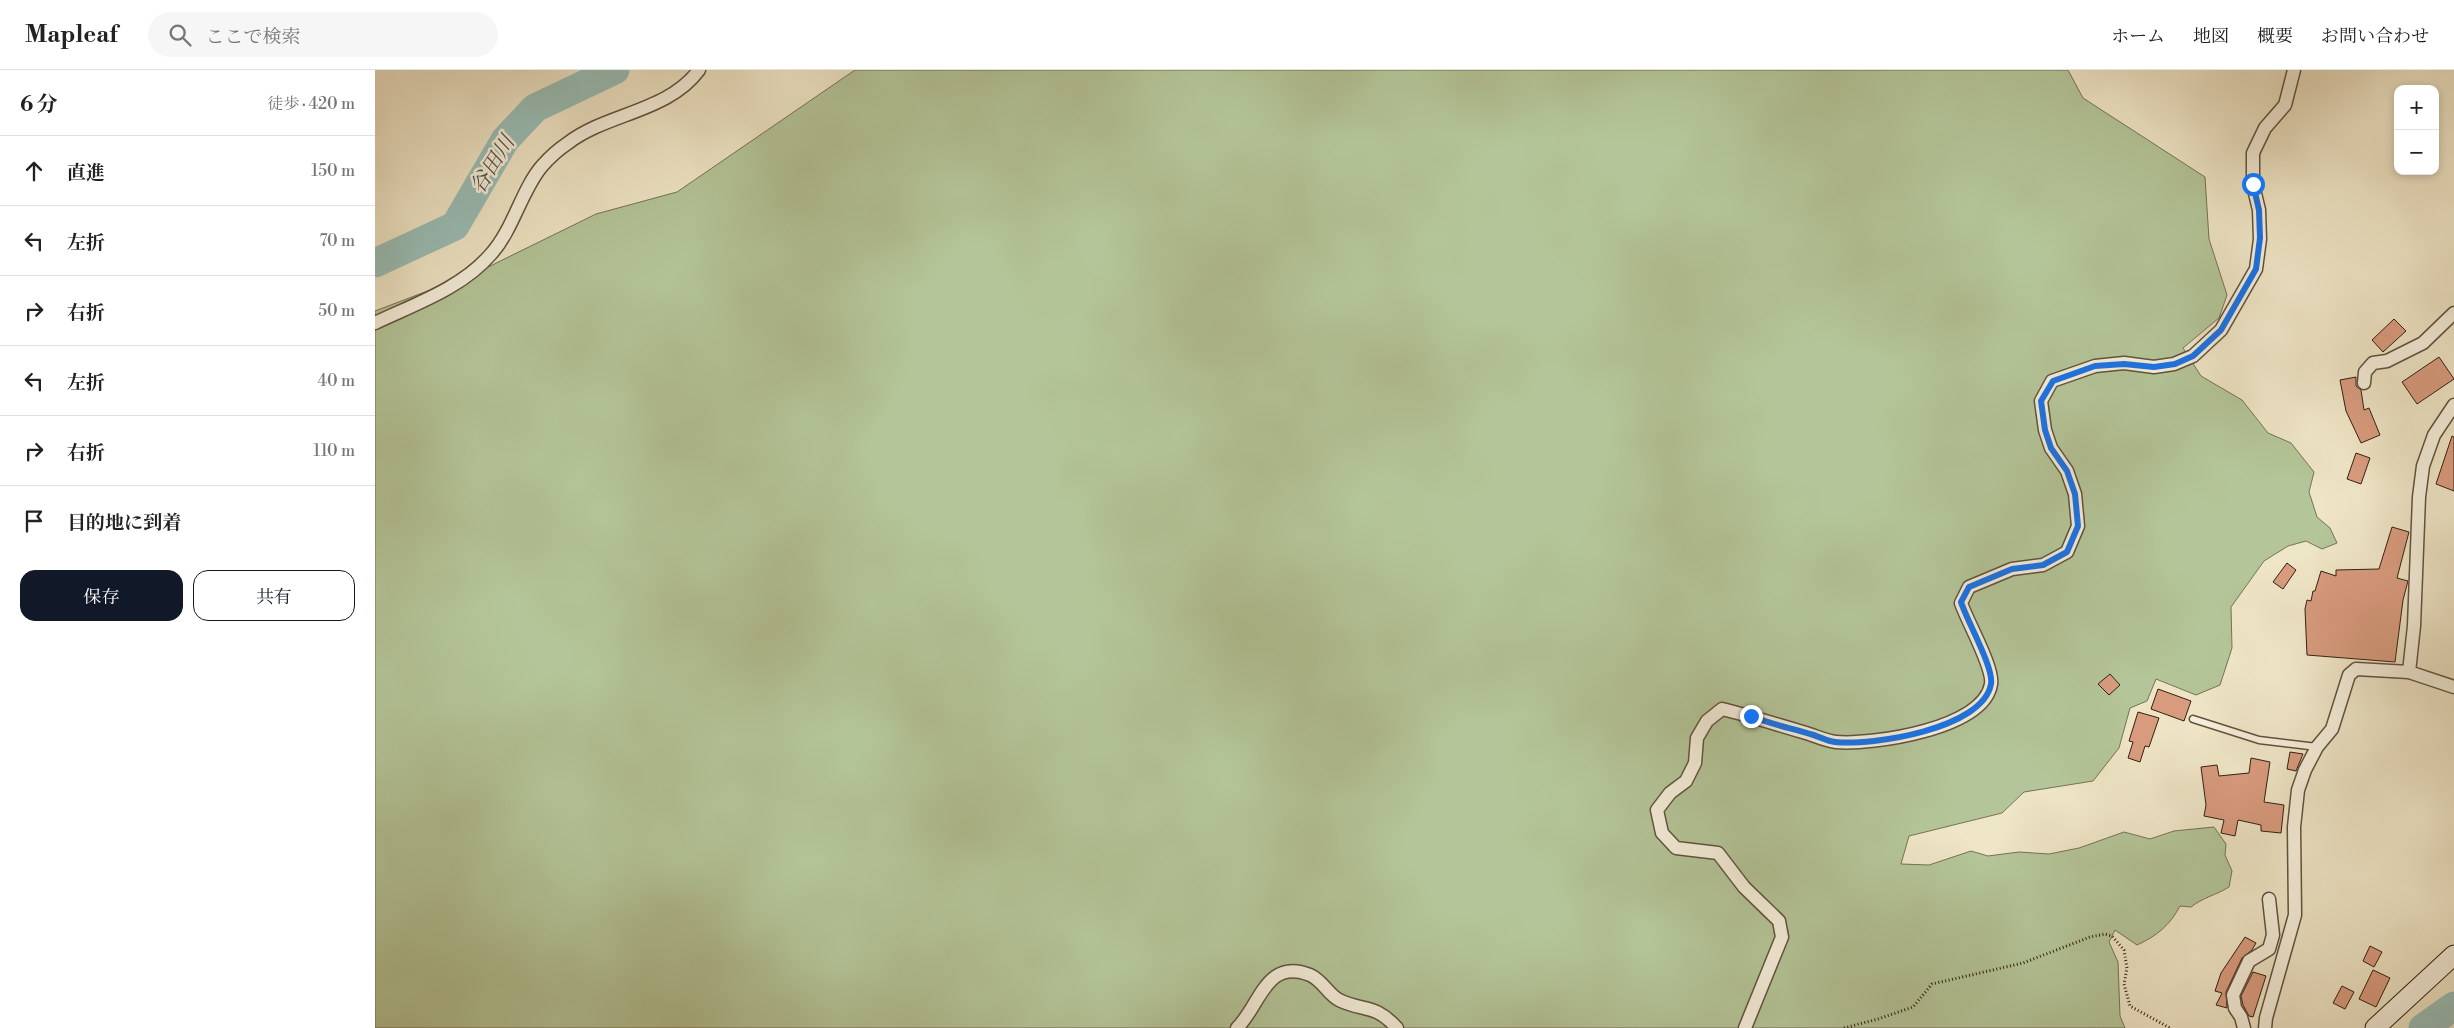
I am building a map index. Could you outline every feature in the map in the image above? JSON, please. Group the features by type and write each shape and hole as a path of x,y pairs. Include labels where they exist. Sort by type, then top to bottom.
{"main road":[{"path":"2375,1028 2454,955"}],"street":[{"path":"375,323 464,279 491,254 542,166 569,142 603,123 633,113 676,90 699,70"},
{"path":"1745,1028 1782,936 1779,921 1744,887 1718,854 1676,848 1662,833 1657,810 1670,793 1687,781 1695,763 1697,738 1707,721 1722,709 1834,742 1874,741 1950,724 1983,702 1991,684 1985,657 1961,602 1969,587 2012,569 2043,565 2067,552 2078,526 2075,494 2067,471 2051,448 2045,430 2041,401 2053,381 2095,366 2124,364 2154,367 2175,364 2193,356 2221,330 2256,269 2260,238 2259,210 2253,184 2253,153 2265,128 2285,105 2295,70"},
{"path":"2364,383 2365,372 2373,363 2387,361 2423,342 2454,313"},
{"path":"2409,672 2414,626 2419,497 2423,466 2434,435 2454,405"},
{"path":"2265,1028 2268,1009 2295,915 2294,827 2298,790 2305,770 2317,747 2332,730 2349,675 2356,670 2409,672 2454,687"},
{"path":"2244,1028 2241,1017 2235,1008 2233,995 2249,961 2269,949 2273,935 2269,899"},
{"path":"1237,1028 1273,978 1296,971 1321,982 1337,998 1353,1006 1371,1008 1397,1028"}],"lane":[{"path":"2193,719 2259,740 2317,747"}],"path":[{"path":"1844,1028 1878,1019 1913,1006 1932,984 2023,963 2090,937 2105,934 2112,936 2124,950 2127,968 2124,984 2130,1006 2170,1028"}],"green space":[{"path":"855,70 2068,70 2083,98 2205,177 2209,239 2227,295 2219,318 2183,348 2201,376 2242,400 2268,433 2291,443 2314,472 2309,492 2317,517 2330,528 2337,543 2322,549 2306,541 2288,546 2264,561 2231,607 2232,648 2220,685 2196,695 2156,679 2147,701 2130,708 2119,748 2093,781 2024,792 2002,813 1909,836 1901,864 1929,865 1971,851 1988,856 2019,852 2049,854 2079,848 2124,832 2150,839 2174,831 2214,827 2226,844 2225,855 2232,871 2229,887 2191,907 2180,906 2172,919 2162,929 2151,938 2137,945 2115,930 2109,942 2118,962 2120,1016 2125,1028 375,1028 375,311 480,271 596,214 677,192"}],"building":[{"path":"2394,319 2406,331 2383,352 2372,340"},
{"path":"2439,357 2454,379 2417,404 2402,382"},
{"path":"2356,377 2356,386 2361,390 2364,410 2369,408 2380,435 2361,443 2346,411 2340,380"},
{"path":"2452,436 2454,437 2454,491 2436,484"},
{"path":"2356,453 2370,458 2361,484 2347,479"},
{"path":"2392,527 2409,532 2397,578 2408,581 2403,600 2395,662 2307,655 2305,609 2307,600 2311,601 2321,571 2336,576 2336,570 2379,569"},
{"path":"2287,563 2296,570 2283,589 2273,582"},
{"path":"2110,674 2120,685 2109,695 2098,684"},
{"path":"2158,689 2191,701 2184,721 2151,709"},
{"path":"2138,712 2159,718 2149,747 2145,746 2140,762 2128,758 2133,742 2129,741"},
{"path":"2290,752 2303,754 2296,771 2287,769"},
{"path":"2251,758 2270,762 2264,802 2284,805 2281,833 2261,831 2261,825 2238,820 2235,836 2221,833 2224,820 2204,816 2206,805 2201,767 2217,765 2219,776 2249,773"},
{"path":"2245,937 2256,943 2252,950 2242,958 2226,992 2227,1008 2216,1005 2222,993 2215,991 2221,973"},
{"path":"2370,946 2382,952 2374,967 2363,961"},
{"path":"2373,970 2390,978 2376,1007 2359,999"},
{"path":"2253,972 2266,976 2253,1017 2249,1016 2241,996"},
{"path":"2342,986 2354,992 2345,1009 2333,1003"}],"waterway":[{"name":"谷田川","path":"375,263 455,226 505,140 535,108 615,70"},
{"path":"2423,1028 2454,1006"}],"route":[{"path":"1751,716 1768,723 1834,742 1874,741 1950,724 1983,702 1991,684 1985,657 1968,622 1961,602 1969,587 2012,569 2043,565 2067,552 2078,526 2075,494 2067,471 2051,448 2045,430 2041,401 2053,381 2095,366 2124,364 2154,367 2175,364 2193,356 2221,330 2256,269 2260,238 2259,210 2253,184"}]}
